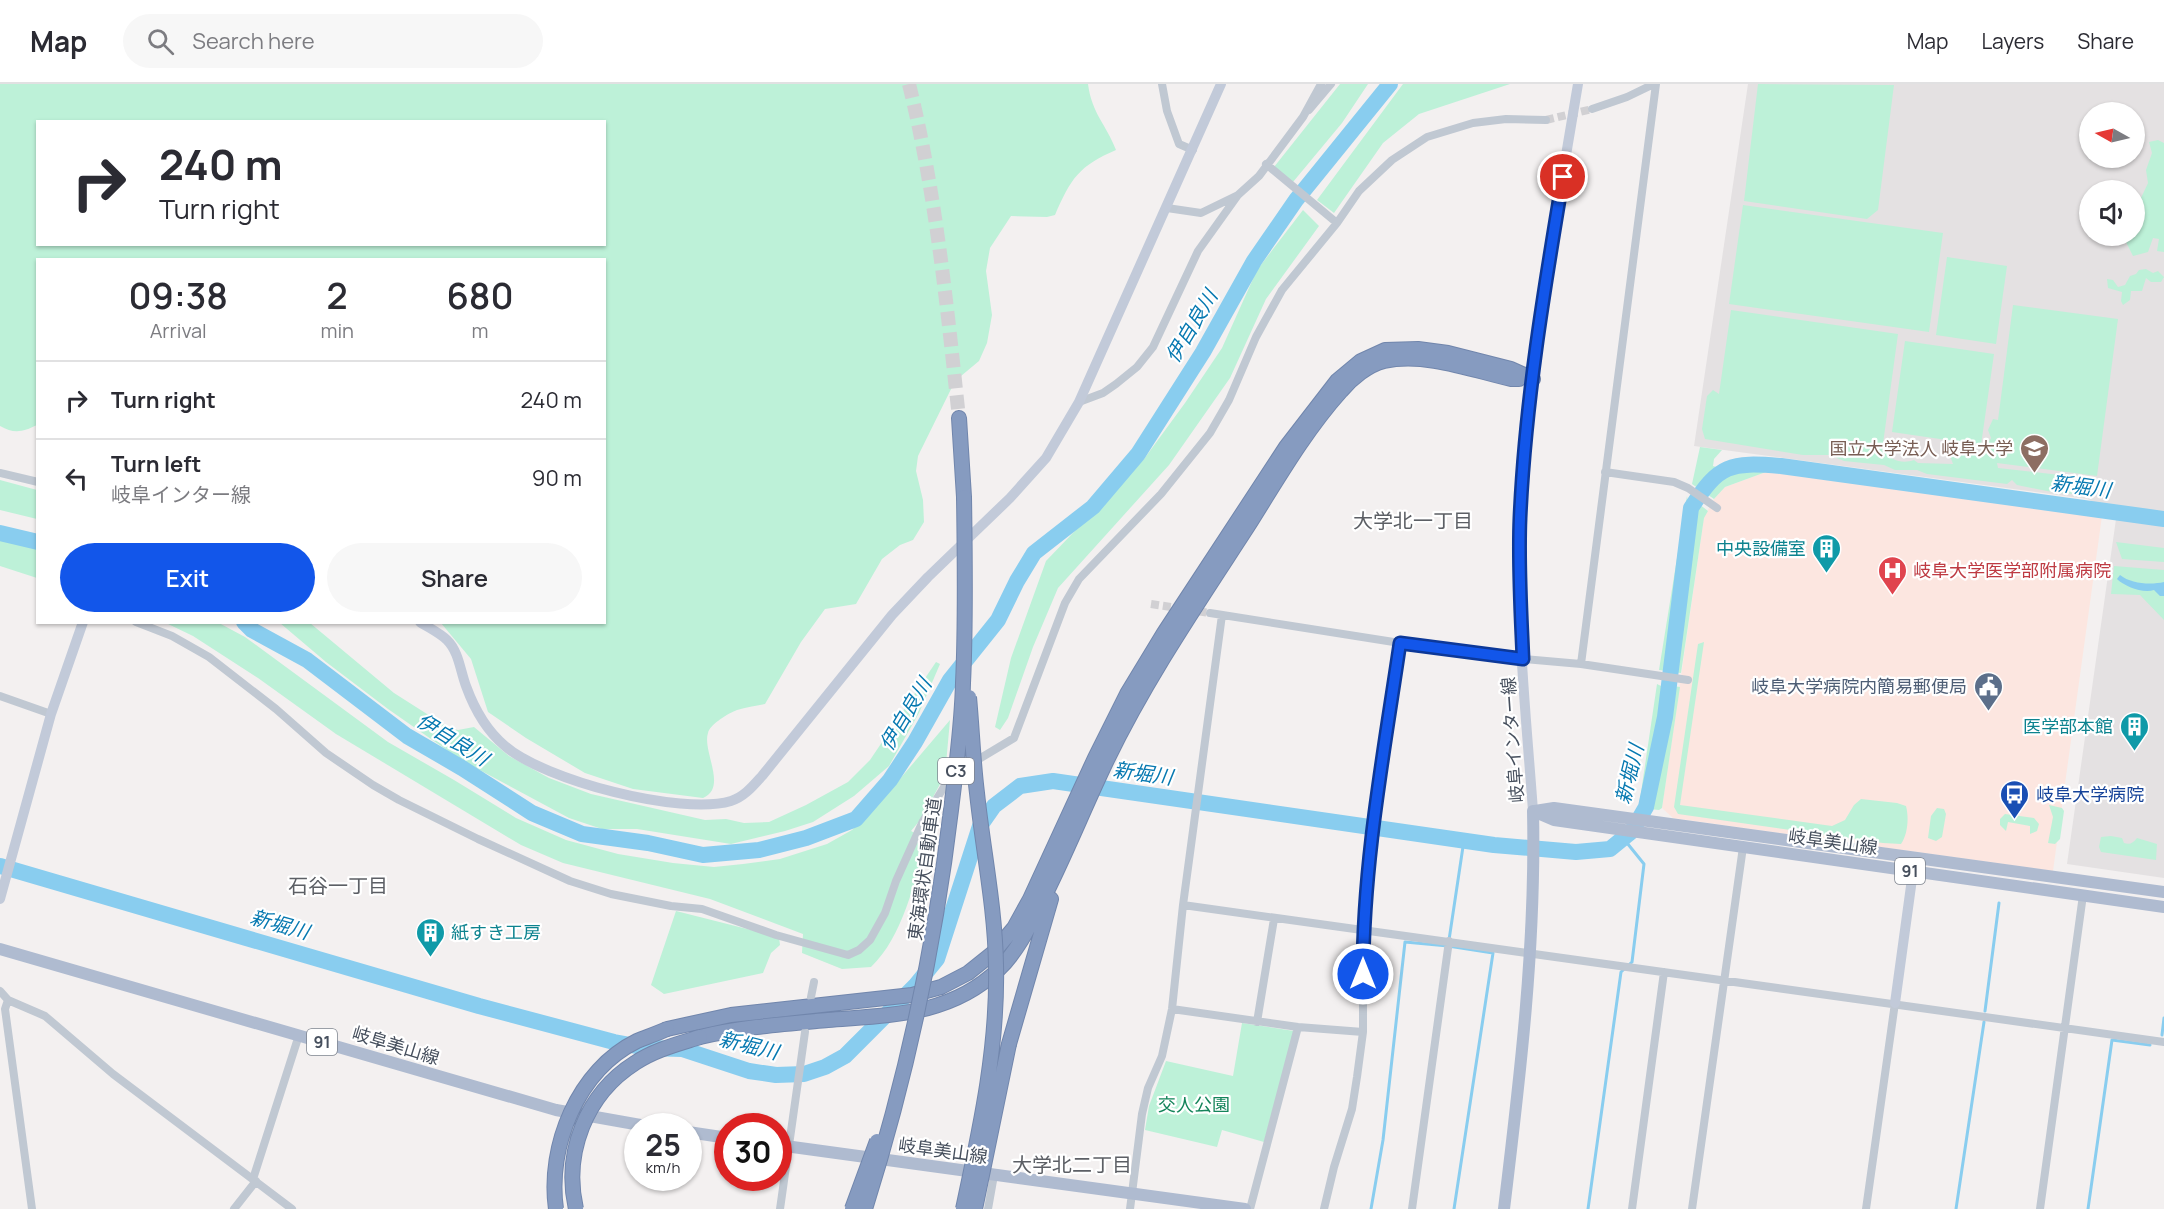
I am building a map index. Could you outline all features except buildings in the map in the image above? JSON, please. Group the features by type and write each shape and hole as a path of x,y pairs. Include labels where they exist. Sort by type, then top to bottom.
{"highway":[{"path":"556,1209 554,1194 559,1145 576,1102 601,1069 636,1042 668,1029 731,1015 847,1004 912,995 941,987 968,973 993,953 1014,928 1080,805 1127,694 1164,633 1286,447 1337,381 1361,361 1385,350 1418,348 1511,369 1533,379"},
{"name":"東海環状自動車道","path":"865,1209 920,1016 948,834 961,718 965,638 964,497 959,418"},
{"path":"963,1209 986,1092 995,1006 996,964 976,792 965,638"},
{"path":"975,1209 1009,1044 1080,805"},
{"path":"576,1209 572,1184 573,1159 578,1134 602,1092 634,1063 649,1055 700,1037 734,1029 839,1019 920,1016 968,992 999,970 1027,932 1062,863"},
{"path":"852,1209 920,1016"}],"main road":[{"name":"岐阜美山線","path":"1533,811 1554,808 1629,819 1658,829 1743,847 2164,907"},
{"name":"岐阜美山線","path":"1533,811 1554,820 1617,829 1658,829 1915,857 2164,892"},
{"path":"1504,1209 1530,954 1534,861 1533,811"},
{"name":"岐阜美山線","path":"0,949 556,1110 624,1122"},
{"name":"岐阜美山線","path":"792,1146 1245,1209"}],"street":[{"path":"1162,84 1167,111 1179,144 1193,150"},
{"path":"423,624 446,639 456,652 466,687 484,724 506,747 538,766 580,782 644,798 689,805 716,805 743,796 762,776 892,615 1010,498 1046,458 1079,402 1221,84"},
{"path":"1303,117 1321,84"},
{"path":"1079,402 1103,393 1116,384 1137,367 1153,347 1198,251 1238,195 1258,176 1331,84"},
{"name":"岐阜インター線","path":"1533,811 1520,597 1520,517 1533,379 1551,247 1578,84"},
{"path":"1627,97 1637,84"},
{"path":"1592,109 1655,84"},
{"path":"1581,664 1655,84"},
{"path":"141,624 172,636 218,663 326,753 399,800 533,865 570,881 610,894 671,906 702,909 776,935 848,955 859,950 870,940 885,913 896,881 923,821 944,787 969,765 1014,738 1065,603 1079,579 1161,494 1210,433 1229,400 1256,337 1282,290 1359,190 1392,160 1427,137 1473,123 1506,119 1546,120"},
{"path":"1266,164 1334,221"},
{"path":"1167,208 1201,213 1238,195"},
{"path":"1605,472 1674,482 1688,488 1717,508"},
{"path":"0,473 36,482"},
{"path":"1210,613 1400,643 1581,664 1688,680"},
{"path":"1130,1209 1142,1114 1148,1088 1162,1056 1172,1010 1222,615"},
{"path":"0,899 51,714 82,624"},
{"path":"1324,1209 1352,1109 1363,1032 1363,930 1372,844 1400,643"},
{"path":"0,696 51,714"},
{"path":"1692,1209 1743,847"},
{"path":"1866,1209 1915,857"},
{"path":"2040,1209 2083,895"},
{"path":"1184,905 2164,1042"},
{"path":"1257,1022 1274,919"},
{"path":"1412,1209 1449,941"},
{"path":"1632,1209 1664,972"},
{"path":"811,997 814,982"},
{"path":"0,991 8,1000 45,1016 113,1074 292,1209"},
{"path":"8,1000 5,1009 32,1209"},
{"path":"1172,1010 1298,1027 1363,1032"},
{"path":"1250,1209 1298,1027"},
{"path":"790,1113 805,1032"},
{"path":"234,1209 255,1180 299,1035"},
{"path":"988,1209 994,1175"},
{"path":"780,1209 781,1191"}],"shaded area":[{"name":"国立大学法人 岐阜大学","path":"1748,84 2164,84 2164,878 2067,864 2117,512 2087,499 1694,446"},
{"name":"岐阜大学医学部附属病院","path":"1766,472 2102,516 2053,871 1673,818 1662,808 1704,517 1714,499 1725,487"}],"green space":[{"path":"0,84 1088,84 1096,111 1116,150 1093,162 1078,175 1066,191 1055,215 1047,217 1011,216 990,248 986,271 992,315 987,343 979,361 955,381 918,456 916,471 923,500 924,522 913,540 900,545 882,559 856,604 825,609 801,642 765,704 737,710 712,726 707,741 713,768 713,786 710,793 703,798 633,789 585,773 526,738 488,712 471,659 442,624 606,624 606,258 36,258 36,425 18,431 0,426"},
{"path":"1340,84 1368,84 1342,123 1293,182 1274,167"},
{"path":"1403,84 1510,84 1419,114 1383,143 1334,213 1317,200"},
{"path":"1758,84 1894,85 1878,210 1867,219 1744,201"},
{"path":"2158,140 2164,143 2164,252 2157,251 2159,239 2153,238 2148,252 2133,256 2128,246 2145,246 2145,189 2148,183 2146,170 2152,153 2149,142"},
{"path":"1743,205 1943,233 1929,332 1729,304"},
{"path":"1303,210 1319,226 1266,299 1230,378 1169,465 1058,588 1033,647 1008,718 1000,730 995,727 1011,658 1046,561 1144,459 1222,348 1257,270"},
{"path":"1947,257 2007,266 1996,344 1936,335"},
{"path":"2146,269 2153,273 2158,271 2164,277 2161,282 2151,282 2146,278 2142,291 2131,291 2130,300 2123,305 2122,292 2108,288 2107,279 2113,280 2118,287 2125,285 2130,276 2139,270"},
{"path":"2013,305 2118,319 2097,476 1997,463 1998,468 2077,477 2084,486 2076,494 2057,493 2017,485 2012,480 2007,484 1927,474 1917,470 1895,470 1884,465 1844,461 1830,455 1803,455 1705,439 1702,429 1707,396 1713,390 1719,394 1731,310 1898,334 1882,451 1902,462 1914,460 1918,463 1953,464 1950,456 1986,453 1984,450 1991,438 1988,430 1993,419 1998,420"},
{"path":"1905,341 1994,354 1981,445 1892,432"},
{"path":"1700,447 1722,450 1714,459 1713,466 1734,472 1764,465 1766,472 1725,487 1714,499 1692,484"},
{"path":"0,480 36,490 36,519 0,510"},
{"path":"1687,496 1689,510 1667,671 1659,670"},
{"path":"1699,504 1708,511 1704,518 1681,673 1673,672 1694,510"},
{"path":"0,536 36,548 36,578 0,566"},
{"path":"2116,542 2164,548 2164,562 2122,559"},
{"path":"2114,566 2164,570 2164,620 2140,595 2111,594"},
{"path":"168,624 221,624 245,637 388,742 516,818 566,840 618,854 714,867 780,859 827,844 852,830 882,800 950,720 945,775 921,819 911,831 928,840 906,908 891,940 871,967 842,969 802,953 803,934 710,899 563,863 521,845 336,734 258,678 193,636"},
{"path":"281,624 311,624 394,693 449,728 458,730 474,727 509,756 549,778 591,794 705,820 726,819 744,823 769,822 848,782 870,760 936,662 940,664 919,713 889,766 854,796 813,822 731,844 637,829 602,829 569,818 461,760 326,662"},
{"path":"1704,642 1680,805 1832,826 1845,820 1854,805 1861,799 1897,803 1906,806 1907,815 1906,830 1901,844 1678,814 1674,807 1698,644"},
{"path":"1657,684 1665,688 1645,807 1639,806"},
{"path":"1673,686 1680,687 1662,808 1649,809"},
{"path":"2049,805 2062,808 2064,811 2060,839 2055,844 2048,843 2053,817"},
{"path":"1937,808 1944,809 1946,814 1942,837 1936,841 1928,838 1931,816"},
{"path":"2005,814 2034,818 2039,824 2037,831 2030,834 2030,826 2008,822 2006,831 2000,825 2000,819"},
{"path":"2101,837 2122,838 2126,844 2137,838 2157,844 2156,860 2101,852 2099,847"},
{"path":"676,911 779,937 780,945 771,953 763,973 664,994 651,985"},
{"name":"交人公園","path":"1242,1023 1294,1031 1264,1142 1222,1130 1217,1147 1145,1130 1149,1106 1166,1061 1233,1076"}],"water":[{"path":"2120,575 2141,583 2164,582 2164,596 2160,596 2154,590 2145,591 2129,587 2117,579"}],"waterway":[{"name":"伊自良川","path":"246,624 252,630 307,660 407,736 532,813 582,834 648,843 703,855 759,850 806,838 856,819 890,780 915,742 950,680 998,620 1034,553 1093,507 1138,454 1203,352 1254,261 1296,200 1390,84"},
{"name":"新堀川","path":"0,866 479,1006 614,1042 647,1048 682,1049 749,1071 776,1075 804,1074 825,1067 845,1056 915,986 937,959 980,826 994,806 1020,786 1053,781 1494,845 1576,852 1610,849 1632,831 1646,807 1665,717 1691,508 1710,482 1727,469 1749,465 1781,466 2164,519"},
{"name":"伊自良川","path":"0,533 36,542"},
{"path":"1588,1209 1621,972 1632,962 1644,864 1623,838"},
{"path":"1449,940 1464,840"},
{"path":"1985,1011 1999,903"},
{"path":"1371,1209 1383,1140 1405,942 1448,946"},
{"path":"1448,946 1493,953 1454,1209"},
{"path":"2162,1035 2164,1018"},
{"path":"1956,1209 1984,1022"},
{"path":"2088,1209 2112,1040 2150,1045"}],"tunnel":[{"path":"909,84 934,208 959,418"},
{"path":"1546,120 1592,109"},
{"path":"1151,604 1210,613"}],"place":[{"name":"国立大学法人 岐阜大学","path":"2034,474"},
{"name":"中央設備室","path":"1827,574"},
{"name":"岐阜大学医学部附属病院","path":"1892,596"},
{"name":"岐阜大学病院内簡易郵便局","path":"1988,712"},
{"name":"医学部本館","path":"2134,752"},
{"name":"岐阜大学病院","path":"2015,820"},
{"name":"紙すき工房","path":"430,958"}],"district":[{"name":"大学北一丁目","path":"1413,520"},
{"name":"石谷一丁目","path":"338,885"},
{"name":"大学北二丁目","path":"1072,1164"}],"route":[{"path":"1363,974 1363,930 1372,844 1400,643 1523,659 1520,517 1536,355 1563,177"}]}
